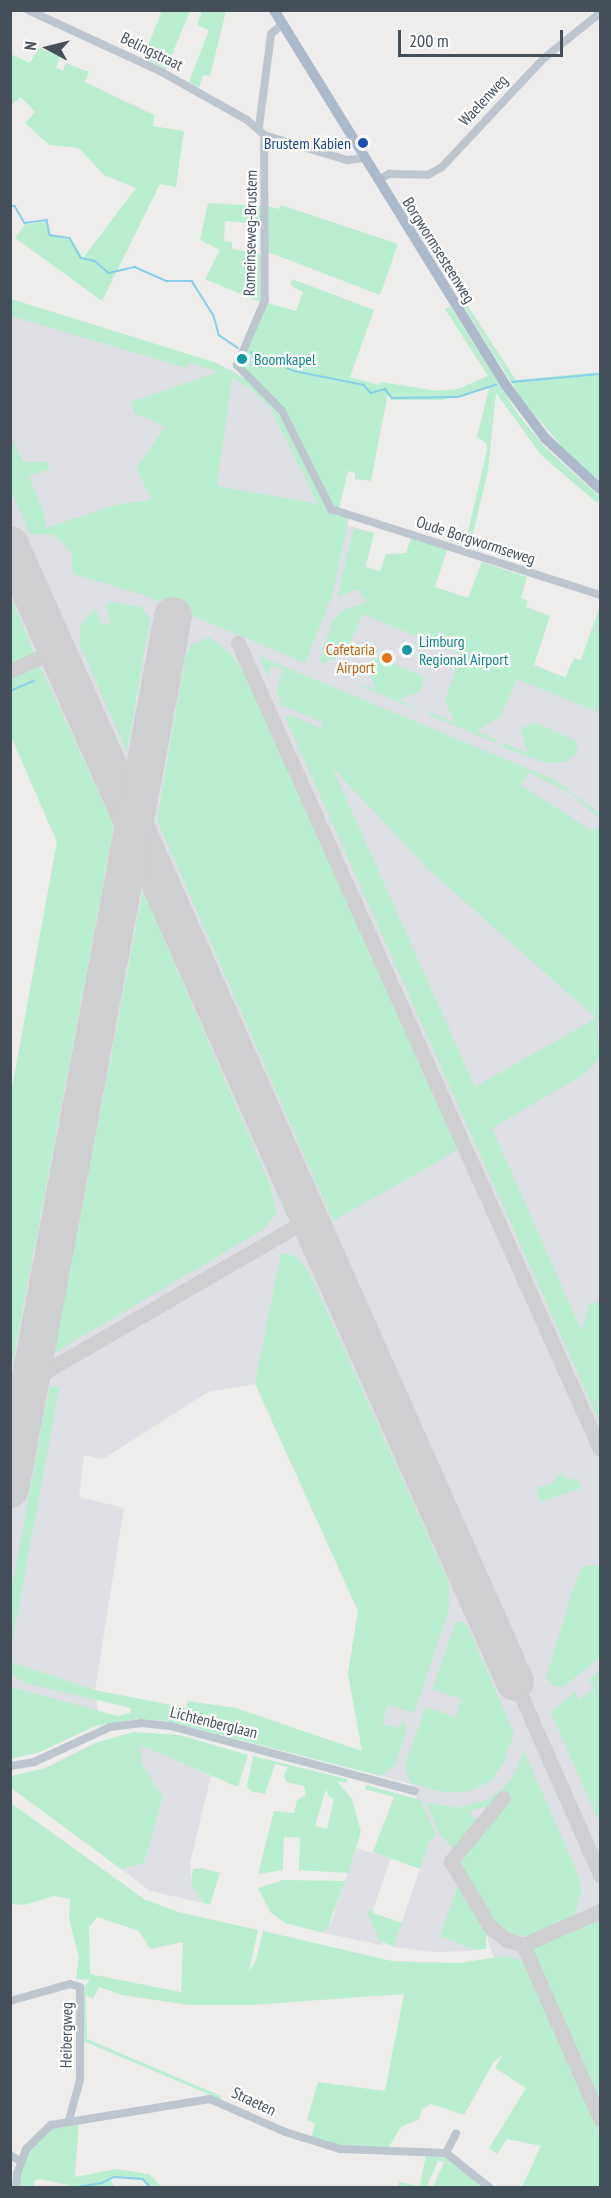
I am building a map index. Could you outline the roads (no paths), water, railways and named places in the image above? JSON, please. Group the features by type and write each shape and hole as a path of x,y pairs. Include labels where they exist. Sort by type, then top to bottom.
{"main road":[{"name":"Borgwormsesteenweg","path":"274,10 518,403 557,450 600,489"}],"street":[{"name":"Belingstraat","path":"28,10 160,70 262,131 347,160 365,158"},
{"name":"Waelenweg","path":"378,180 394,174 428,175 442,167 543,59 600,14"},
{"name":"Romeinseweg-Brustem","path":"282,24 271,34 262,131 265,300 238,368 277,403 331,509 342,513"},
{"name":"Oude Borgwormseweg","path":"342,513 600,595"},
{"name":"Lichtenberglaan","path":"10,1766 34,1762 110,1728 141,1723 185,1730 414,1791"},
{"name":"Heibergweg","path":"10,2001 70,1984 80,1987 80,2080 69,2120"},
{"name":"Straeten","path":"16,2187 20,2161 44,2129 69,2120 210,2099 285,2132 340,2149 446,2153"},
{"path":"456,2133 446,2153 490,2187"},
{"path":"10,2155 20,2161"}],"waterway":[{"path":"10,206 15,206 25,223 47,220 50,235 70,238 81,258 95,261 109,273 135,267 167,281 192,281 214,316 219,335 238,348"},
{"path":"251,352 294,371 364,385 371,393 385,389 392,398 458,397 496,385"},
{"path":"512,382 600,374"},
{"path":"10,691 34,681"},
{"path":"71,2188 102,2183 114,2177 143,2179 151,2188"}],"place":[{"name":"Brustem Kabien","path":"363,143"},
{"name":"Boomkapel","path":"242,359"},
{"name":"Limburg Regional Airport","path":"407,650"},
{"name":"Cafetaria Airport","path":"387,658"}]}
